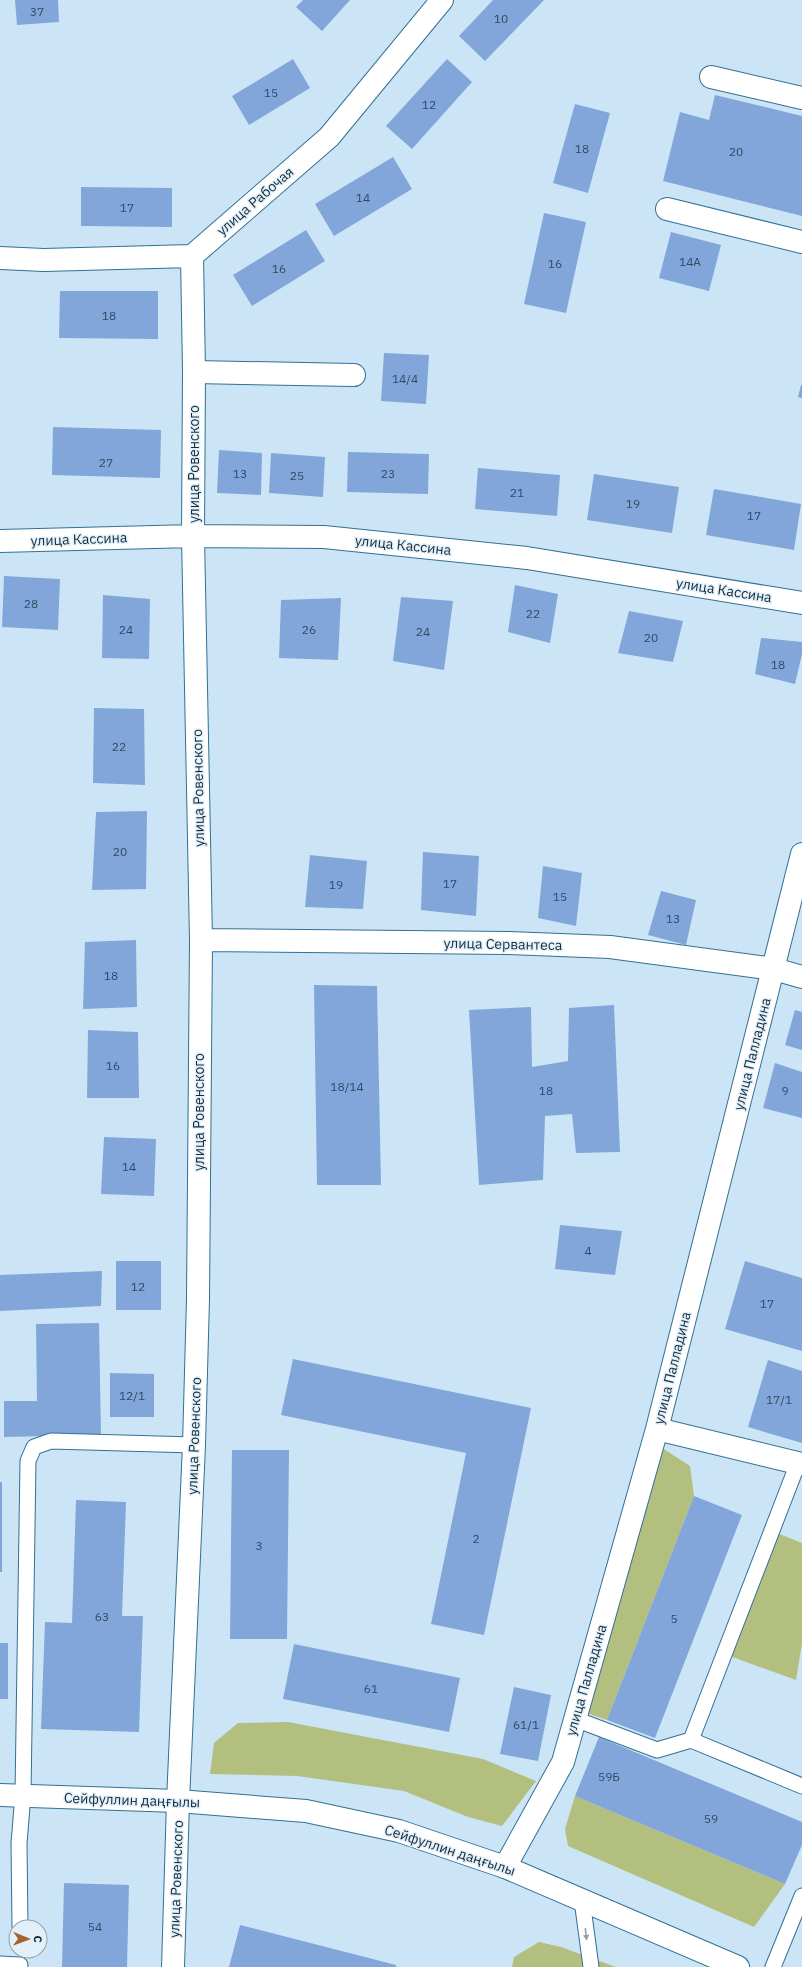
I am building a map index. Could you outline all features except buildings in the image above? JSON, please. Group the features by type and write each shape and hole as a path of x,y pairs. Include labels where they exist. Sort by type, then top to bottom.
{"street":[{"name":"улица Рабочая","path":"192,256 329,137 442,0"},
{"path":"711,77 802,98"},
{"path":"667,210 802,242"},
{"path":"0,258 44,260 192,256"},
{"name":"улица Ровенского","path":"173,1967 178,1801 194,1445 198,1299 201,940 194,536 192,256"},
{"path":"194,372 354,375"},
{"name":"улица Кассина","path":"0,541 194,536 324,537 527,558 802,603"},
{"name":"улица Палладина","path":"505,1867 563,1762 657,1429 802,854"},
{"name":"улица Сервантеса","path":"201,940 509,943 602,947 774,969 802,978"},
{"path":"657,1429 800,1463"},
{"name":"Сейфуллин даңғылы","path":"0,1795 178,1801 306,1811 399,1830 505,1867 738,1967"}],"lane":[{"path":"20,1919 19,1843 23,1795 28,1461 34,1447 51,1441 194,1445"},
{"path":"691,1740 800,1463"},
{"path":"575,1719 657,1750 691,1740 802,1786"},
{"path":"773,1967 802,1899"},
{"path":"582,1900 591,1967"},
{"path":"0,1964 20,1961"}],"green space":[{"path":"653,1442 690,1466 694,1496 607,1720 577,1710"},
{"path":"772,1531 802,1543 802,1643 796,1680 724,1654"},
{"path":"288,1722 483,1759 536,1781 502,1826 468,1817 404,1791 297,1776 210,1774 214,1743 238,1723"},
{"path":"575,1796 785,1884 754,1927 568,1846 565,1829"},
{"path":"539,1942 561,1947 616,1967 512,1967 514,1957"}]}
